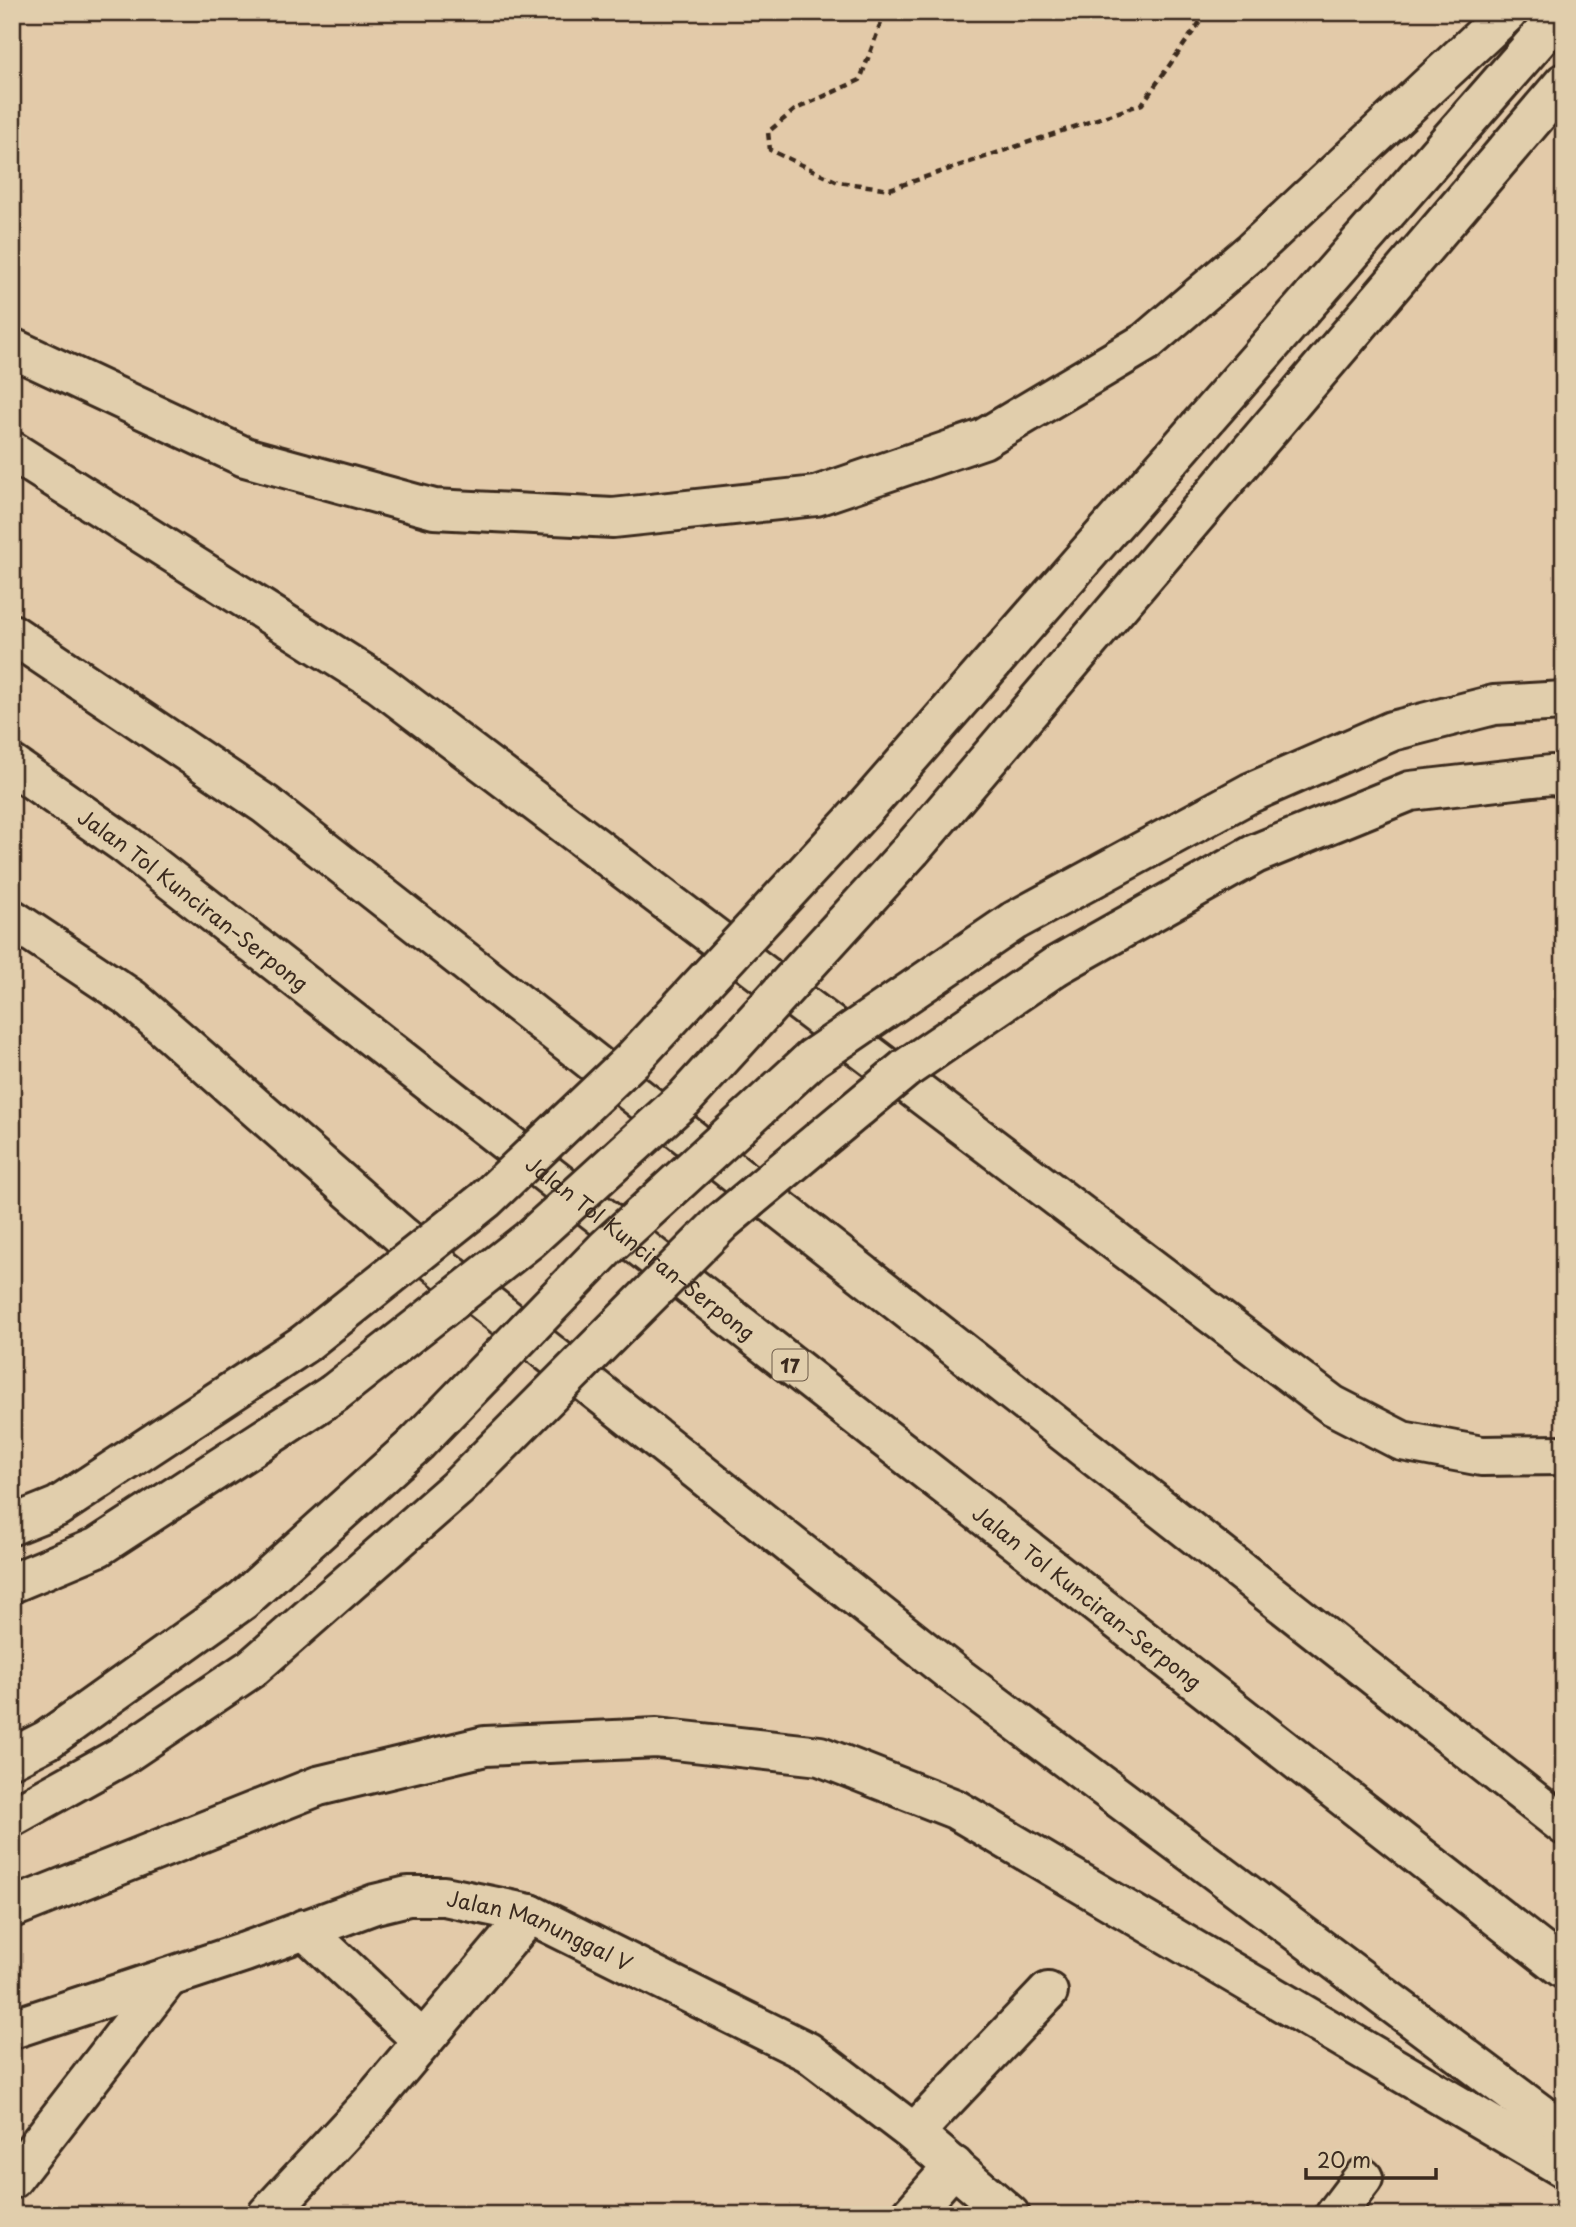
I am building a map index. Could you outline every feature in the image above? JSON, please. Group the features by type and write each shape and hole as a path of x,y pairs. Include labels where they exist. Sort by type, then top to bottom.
{"main road":[{"path":"12,348 245,457 434,509 613,519 816,496 983,439 1146,342 1251,252 1508,12"},
{"path":"12,1525 57,1507 303,1344 485,1200 614,1078 866,807 1562,12"},
{"path":"12,1583 98,1546 333,1394 528,1240 684,1099 912,849 1564,83"},
{"path":"12,452 380,684 1332,1405 1402,1441 1482,1456 1564,1455"},
{"path":"12,634 266,805 1564,1825"},
{"path":"12,1758 47,1741 243,1600 416,1444 606,1248 813,1058 1014,921 1250,793 1392,731 1494,705 1564,701"},
{"name":"Jalan Tol Kunciran–Serpong","path":"12,765 125,844 1564,1969"},
{"path":"12,1817 120,1758 252,1668 458,1487 723,1221 905,1069 1056,966 1255,854 1410,791 1551,775 1564,777"},
{"path":"12,919 132,999 402,1236 951,1672 1564,2132"},
{"path":"12,1908 318,1786 485,1746 657,1738 820,1756 955,1809 1564,2168"},
{"name":"Jalan Manunggal V","path":"12,2029 168,1978 375,1904 408,1896 444,1896 530,1914 808,2052 914,2133 1010,2215"},
{"path":"267,2215 370,2104 530,1914"},
{"path":"304,1929 422,2040"},
{"path":"12,2179 168,1978"},
{"path":"914,2133 1048,1992"},
{"path":"911,2215 954,2166"},
{"path":"1335,2215 1363,2178"}],"path":[{"path":"885,12 859,80 796,108 768,132 771,150 838,182 890,189 1142,104 1206,12"}]}
